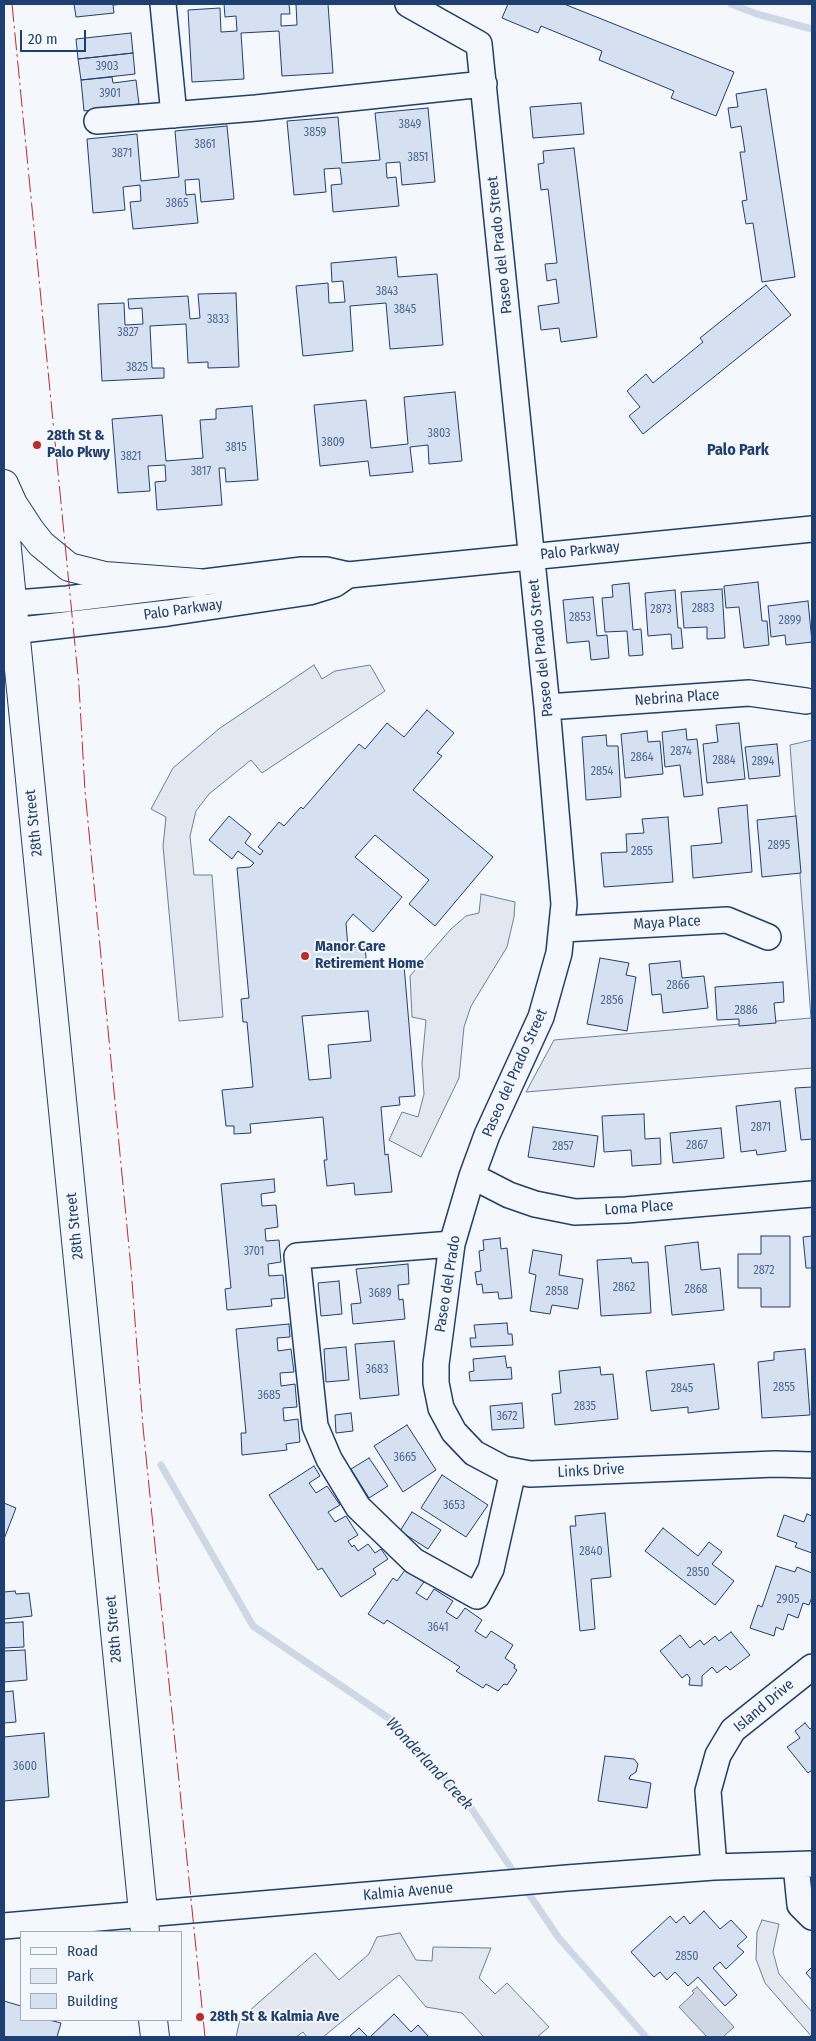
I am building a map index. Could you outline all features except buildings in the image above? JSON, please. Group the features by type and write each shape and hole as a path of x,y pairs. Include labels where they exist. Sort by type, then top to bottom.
{"highway":[{"path":"4,484 13,504 41,544 69,566 105,576 198,583"},
{"name":"28th Street","path":"4,519 9,631 144,1924"},
{"path":"153,2021 155,2037"}],"street":[{"path":"164,4 174,115"},
{"name":"Paseo del Prado Street","path":"408,4 479,44 547,706 564,904 563,929 559,953 542,1017 487,1135 472,1176"},
{"path":"97,121 484,84"},
{"name":"Palo Parkway","path":"7,604 67,600 314,569 348,575 812,529"},
{"name":"Palo Parkway","path":"9,631 168,613 309,592 335,584 348,575"},
{"name":"Nebrina Place","path":"547,706 749,693 806,701"},
{"name":"Maya Place","path":"563,929 727,920 768,937"},
{"name":"Loma Place","path":"472,1176 535,1204 575,1212 626,1210 812,1194"},
{"name":"Paseo del Prado","path":"436,1364 452,1244 472,1176"},
{"path":"452,1244 297,1256 315,1426 329,1459 358,1507 414,1561 478,1596 492,1569 513,1471"},
{"name":"Links Drive","path":"436,1364 436,1383 441,1408 454,1432 474,1453 504,1469 530,1474 775,1464 812,1465"},
{"name":"Island Drive","path":"714,1867 708,1791 718,1755 733,1730 812,1667"},
{"path":"804,1865 800,1905 812,1917"},
{"name":"Kalmia Avenue","path":"4,1926 144,1924 385,1893 714,1867 804,1865"}],"green space":[{"path":"812,740 812,1068 526,1092 554,1040 811,1018 790,745"}],"shaded area":[{"path":"314,665 322,679 335,671 370,665 385,691 262,773 251,760 209,794 196,811 190,836 194,875 212,875 223,1017 179,1021 163,846 166,817 151,809 173,768 220,728"},
{"path":"481,894 515,902 514,917 507,947 471,1006 464,1027 459,1078 421,1157 389,1140 402,1112 418,1117 424,1094 422,1063 426,1020 412,1017 410,976 451,929 466,916 479,913"},
{"path":"762,1920 779,1924 773,1952 779,1974 812,2012 812,2037 765,1983 756,1959 757,1932"},
{"path":"400,1933 416,1960 432,1961 433,1947 491,1948 479,1978 495,1994 507,1983 549,2027 537,2037 484,2037 462,2013 426,2007 399,1975 323,2037 307,2037 303,2032 296,2037 236,2037 240,2019 315,1953 339,1980 369,1954 377,1937"},
{"path":"697,1987 734,2027 723,2037 707,2037 679,2007 694,1993 692,1991"}],"waterway":[{"path":"731,4 757,14 812,29"},
{"name":"Wonderland Creek","path":"161,1465 253,1626 390,1719 469,1805 517,1877"},
{"name":"Wonderland Creek","path":"525,1888 558,1937 646,2037"}],"power":[{"path":"12,4 79,686 85,791 131,1268 143,1427 205,2037"}],"place":[{"name":"28th St & Palo Pkwy","path":"37,445"},
{"name":"Manor Care Retirement Home","path":"305,956"},
{"name":"28th St & Kalmia Ave","path":"200,2017"}],"district":[{"name":"Palo Park","path":"738,451"}]}
